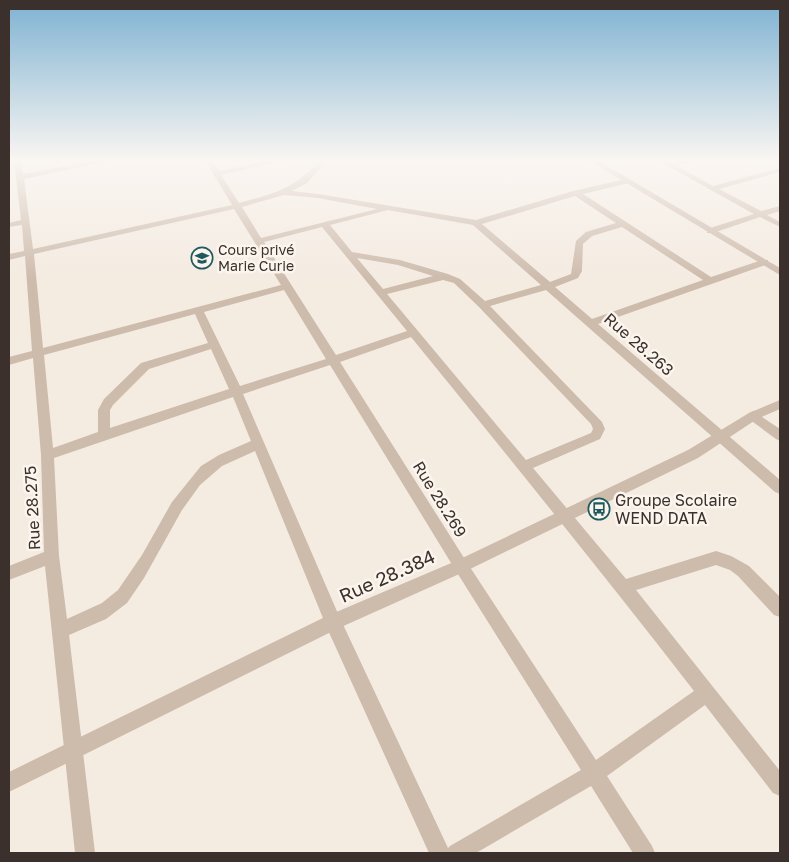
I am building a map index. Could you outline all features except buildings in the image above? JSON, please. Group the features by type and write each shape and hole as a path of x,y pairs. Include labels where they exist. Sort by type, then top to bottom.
{"street":[{"name":"Rue 28.275","path":"22,200 29,252 47,455 52,556 85,853"},
{"name":"Rue 28.269","path":"233,200 461,566 645,853"},
{"path":"9,257 258,200"},
{"path":"343,200 476,223 552,200"},
{"path":"587,200 712,282"},
{"path":"658,200 780,272"},
{"path":"735,200 780,225"},
{"path":"258,241 389,208"},
{"path":"710,231 780,208"},
{"path":"9,225 25,222"},
{"name":"Rue 28.263","path":"476,223 780,488"},
{"path":"483,305 575,276 579,243 589,234 622,224"},
{"path":"325,225 522,467 623,587 780,786"},
{"path":"348,254 400,263 457,281 483,305 596,422 599,429 596,436 522,467"},
{"path":"590,323 765,262"},
{"path":"380,294 445,276"},
{"path":"9,361 287,286"},
{"path":"198,311 236,391 333,622 440,853"},
{"path":"47,455 104,434 334,361 413,333"},
{"path":"104,434 104,410 108,402 146,366 213,345"},
{"name":"Rue 28.384","path":"9,782 333,622 461,566 693,454 753,416 780,404"},
{"path":"753,416 780,436"},
{"path":"60,630 93,616 120,598 149,558 195,482 208,469 221,460 257,444"},
{"path":"9,573 52,556"},
{"path":"623,587 716,558 728,560 741,568 780,609"},
{"path":"457,853 594,772 706,694"}],"place":[{"name":"Cours privé Marie Curie","path":"202,258"},
{"name":"Groupe Scolaire WEND DATA","path":"599,509"}]}
